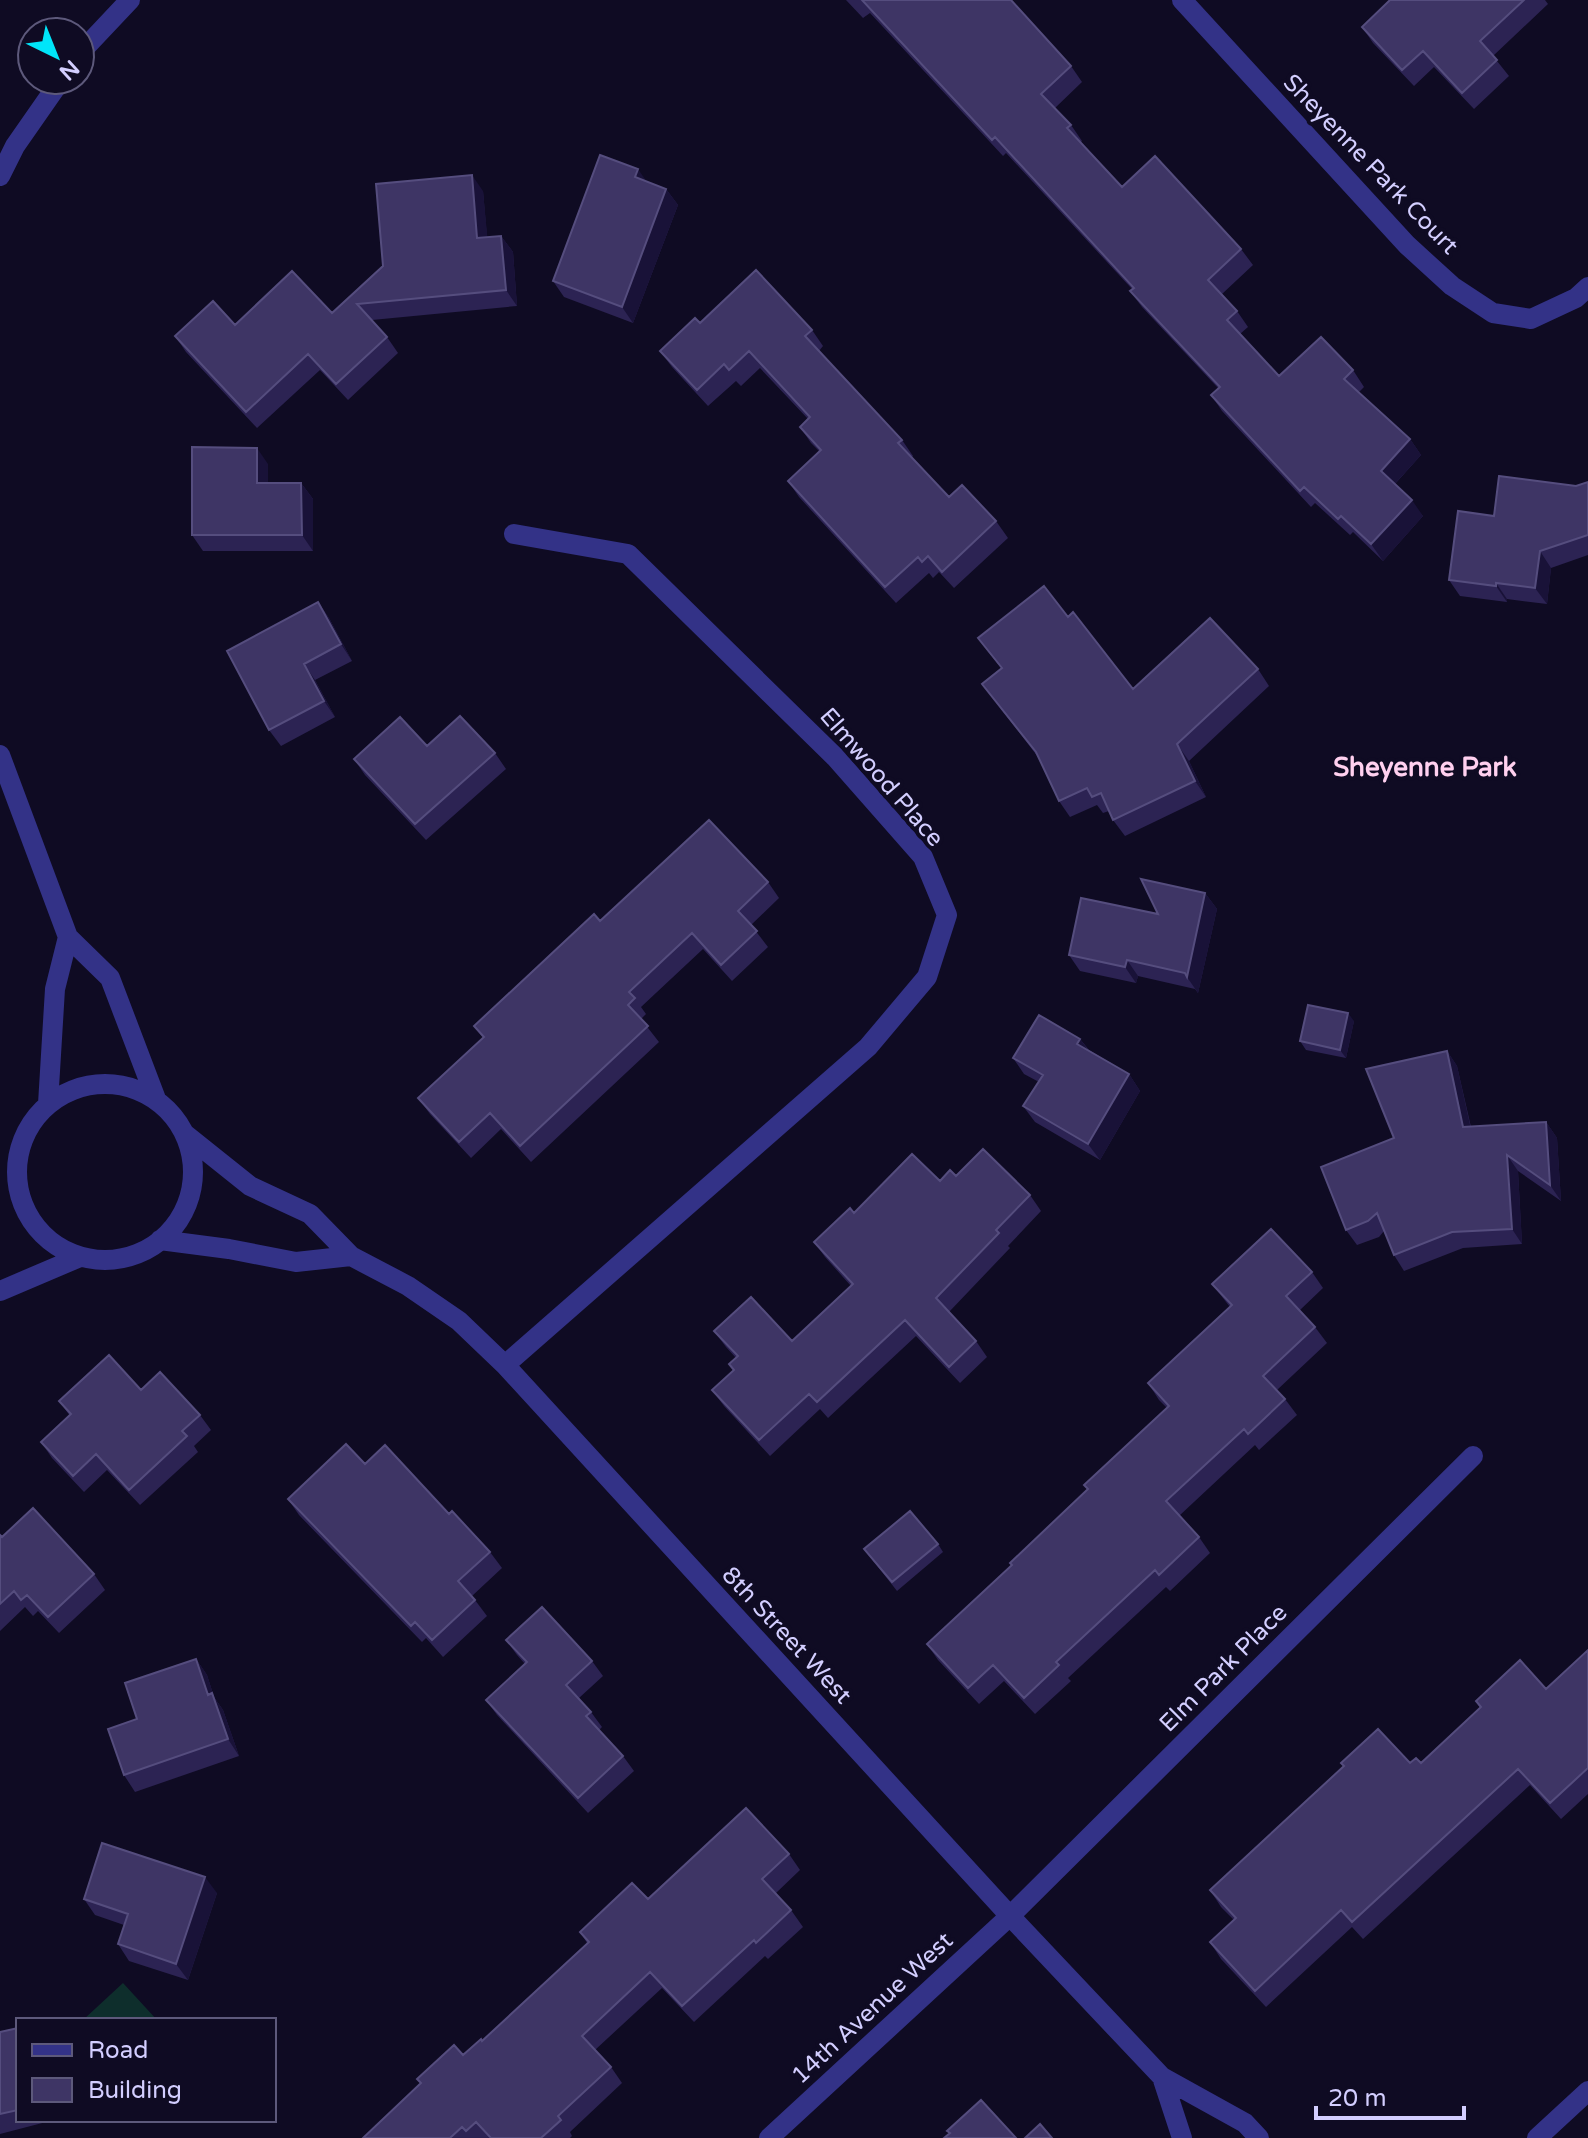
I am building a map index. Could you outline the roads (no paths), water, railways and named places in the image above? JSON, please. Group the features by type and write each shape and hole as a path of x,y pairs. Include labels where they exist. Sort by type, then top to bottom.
{"street":[{"path":"96,36 130,0"},
{"name":"Sheyenne Park Court","path":"1182,0 1407,245 1452,286 1493,313 1531,319 1576,298 1588,287"},
{"path":"0,176 15,146 50,96"},
{"name":"Elmwood Place","path":"505,1365 868,1047 927,977 947,915 923,857 913,845 835,757 628,554 514,534"},
{"path":"0,755 68,937 110,978 156,1099"},
{"path":"48,1104 55,989 68,937"},
{"path":"0,1182 18,1152 29,1125 48,1104 73,1089 101,1083 130,1087 156,1099 173,1115 185,1134 193,1162 191,1192 180,1218 160,1240 136,1254 109,1260 80,1257 56,1245 36,1228 23,1205 17,1179 18,1152"},
{"name":"8th Street West","path":"185,1134 250,1186 310,1214 351,1256 408,1286 459,1321 505,1365 1010,1916 1162,2077 1245,2123 1259,2138"},
{"path":"160,1240 296,1262 351,1256"},
{"path":"0,1291 80,1257"},
{"name":"Elm Park Place","path":"1010,1916 1473,1456"},
{"name":"14th Avenue West","path":"769,2138 1010,1916"},
{"name":"8th Street West","path":"1162,2077 1182,2138"},
{"path":"1537,2138 1588,2091"}],"district":[{"name":"Sheyenne Park","path":"1425,767"}]}
